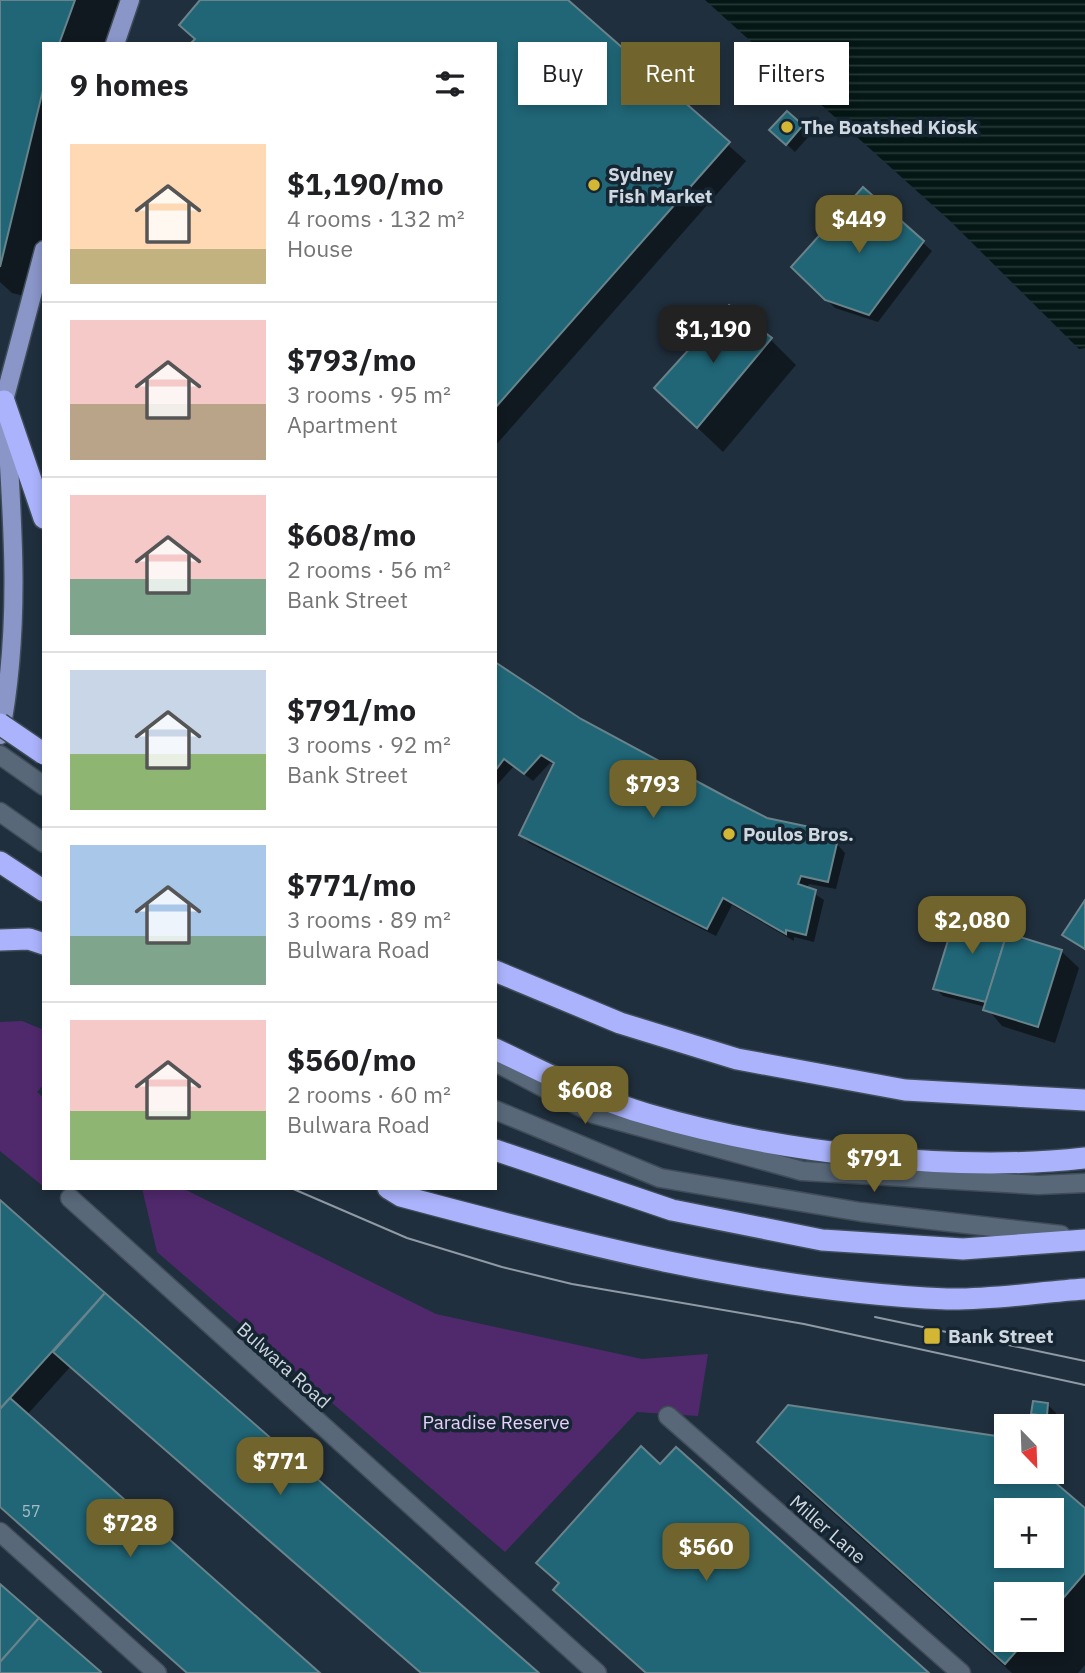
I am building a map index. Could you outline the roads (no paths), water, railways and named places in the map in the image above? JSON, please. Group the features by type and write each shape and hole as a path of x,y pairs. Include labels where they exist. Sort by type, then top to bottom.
{"highway":[{"path":"2,408 42,513"},
{"path":"0,724 42,753"},
{"path":"0,862 42,890"},
{"path":"0,940 29,939 42,943"},
{"path":"497,972 620,1023 737,1059 905,1090 1085,1100"},
{"path":"497,1050 564,1082 644,1114 702,1128 844,1153 907,1158 971,1163 1085,1158"},
{"path":"497,1151 672,1210 822,1240 963,1249 1085,1239"},
{"path":"391,1190 401,1196 521,1228 696,1269 949,1299 1085,1289"}],"main road":[{"path":"116,42 130,0"},
{"path":"0,735 12,655 14,597 2,408 42,256"}],"street":[{"path":"0,755 42,785"},
{"path":"0,811 42,842"},
{"path":"497,1063 594,1114 802,1171 1038,1185 1085,1183"},
{"path":"497,1111 660,1178 861,1212 1085,1239"},
{"name":"Bulwara Road","path":"70,1198 597,1673"},
{"name":"Miller Lane","path":"668,1416 961,1673"},
{"path":"0,1532 157,1673"}],"tram line":[{"path":"296,1190 407,1238 502,1267 572,1284 804,1324 1085,1385"},
{"path":"875,1317 1085,1361"}],"place":[{"name":"The Boatshed Kiosk","path":"787,127"},
{"name":"Sydney Fish Market","path":"594,185"},
{"name":"Poulos Bros.","path":"729,834"},
{"name":"Bank Street","path":"932,1336"}],"park label":[{"name":"Paradise Reserve","path":"496,1422"}]}
